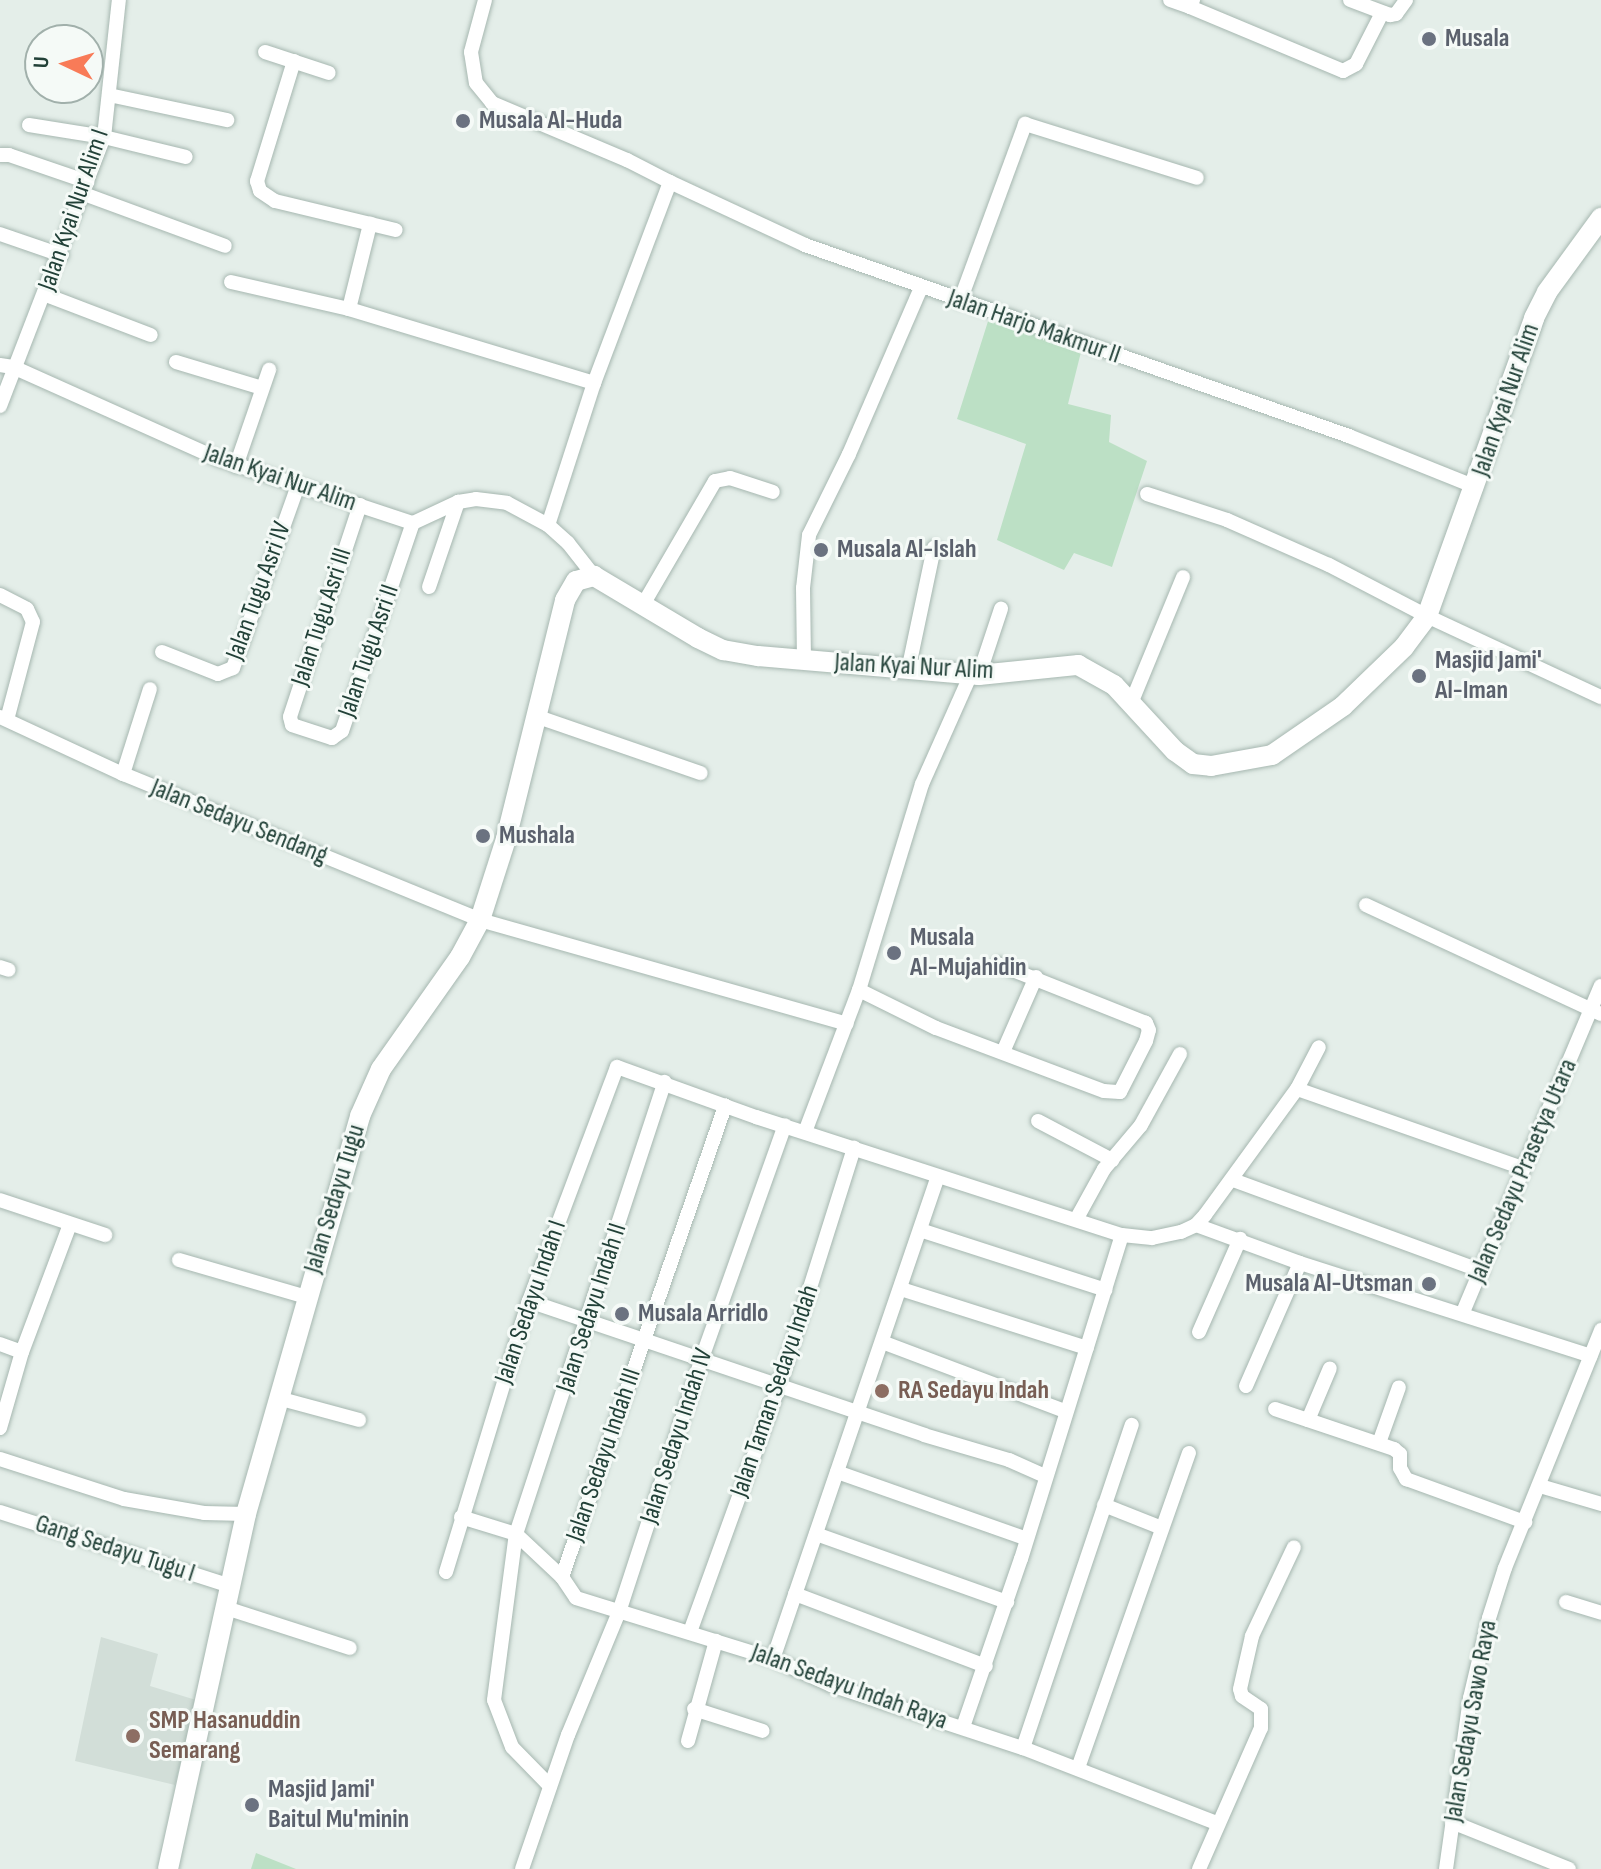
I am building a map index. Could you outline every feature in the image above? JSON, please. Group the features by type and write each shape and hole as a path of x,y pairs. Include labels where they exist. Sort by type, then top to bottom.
{"street":[{"name":"Jalan Kyai Nur Alim I","path":"0,406 6,366 46,295 104,137 119,0"},
{"path":"485,0 471,52 476,83 492,103 627,160 805,245 921,288"},
{"path":"1170,0 1192,4 1343,71 1356,64 1382,13"},
{"path":"1350,0 1382,13 1396,14 1406,0"},
{"path":"265,52 329,73"},
{"path":"294,61 257,181 260,191 275,201 396,230"},
{"path":"109,95 227,120"},
{"path":"960,301 1025,124 1197,178"},
{"path":"29,125 104,137 186,157"},
{"path":"0,155 9,155 225,246"},
{"path":"548,525 594,383 670,182"},
{"name":"Jalan Kyai Nur Alim","path":"6,366 236,466 413,523 458,502 476,499 507,503 548,525 594,576 723,650 908,671 975,674 1078,665 1095,671 1132,701 1175,751 1193,764 1222,765 1272,755 1343,706 1404,647 1427,616 1476,487 1534,318 1547,292 1601,218"},
{"path":"349,309 370,224"},
{"path":"0,234 61,255"},
{"path":"231,282 349,309 594,383"},
{"name":"Jalan Harjo Makmur II","path":"804,660 803,588 809,535 849,454 921,288 1349,436 1476,487"},
{"path":"46,295 151,335"},
{"path":"176,362 262,388"},
{"path":"236,466 269,370"},
{"path":"644,603 715,481 730,478 773,492"},
{"name":"Jalan Tugu Asri IV","path":"162,652 218,674 233,668 297,488"},
{"path":"1147,494 1227,520 1329,565 1427,616 1601,697"},
{"path":"429,587 458,502"},
{"name":"Jalan Tugu Asri III","path":"297,727 291,723 291,713 360,505"},
{"name":"Jalan Tugu Asri II","path":"297,727 332,738 342,731 413,523"},
{"path":"908,671 934,548"},
{"name":"Jalan Sedayu Tugu","path":"168,1869 246,1514 306,1297 369,1093 381,1069 460,957 480,920 538,717 565,600 576,581 594,576"},
{"path":"1132,701 1183,577"},
{"path":"0,595 27,609 33,622 3,718"},
{"path":"805,1132 859,990 922,784 975,674 1001,609"},
{"path":"123,774 150,689"},
{"path":"538,717 701,773"},
{"name":"Jalan Sedayu Sendang","path":"3,718 123,774 480,920 847,1024"},
{"path":"1366,905 1595,1012"},
{"path":"859,990 936,1028 1116,1093 1123,1089 1146,1041 1149,1030 1146,1023 998,964"},
{"path":"1003,1052 1036,977"},
{"name":"Jalan Sedayu Prasetya Utara","path":"1463,1312 1523,1168 1595,1012 1601,986"},
{"path":"665,1082 805,1132 1122,1235 1166,1236 1196,1225 1233,1180 1297,1089 1319,1047"},
{"path":"1077,1218 1112,1160 1141,1125 1180,1054"},
{"name":"Jalan Sedayu Indah I","path":"446,1572 529,1301 612,1072 620,1066 665,1082"},
{"name":"Jalan Sedayu Indah II","path":"550,1786 512,1747 494,1700 516,1534 665,1082"},
{"path":"1297,1089 1523,1168"},
{"name":"Jalan Sedayu Indah III","path":"562,1577 725,1105"},
{"path":"1038,1121 1112,1160"},
{"name":"Jalan Sedayu Indah IV","path":"619,1612 702,1358 785,1125"},
{"name":"Jalan Taman Sedayu Indah","path":"690,1632 779,1386 854,1148"},
{"path":"773,1659 860,1413 938,1176"},
{"path":"1233,1180 1482,1271"},
{"path":"0,1200 105,1235"},
{"path":"0,1428 22,1352 70,1224"},
{"path":"1196,1225 1300,1263 1463,1312 1594,1361"},
{"path":"920,1230 1106,1290"},
{"path":"963,1727 1007,1602 1122,1235"},
{"path":"1199,1332 1240,1239"},
{"path":"179,1260 306,1297"},
{"path":"1246,1386 1300,1263"},
{"path":"901,1289 1087,1348"},
{"path":"529,1301 1009,1460 1045,1476"},
{"name":"Jalan Sedayu Sawo Raya","path":"1446,1869 1478,1660 1505,1568 1594,1361 1601,1330"},
{"path":"882,1342 1065,1411"},
{"path":"0,1344 22,1352"},
{"path":"1308,1420 1330,1368"},
{"path":"1379,1443 1399,1387"},
{"path":"278,1398 359,1420"},
{"path":"1275,1409 1379,1443 1400,1454 1401,1474 1406,1479 1525,1522"},
{"path":"1023,1748 1132,1425"},
{"path":"1078,1768 1189,1453"},
{"path":"0,1459 124,1499 204,1513 246,1514"},
{"path":"837,1472 1027,1539"},
{"path":"1540,1486 1601,1504"},
{"path":"1104,1505 1162,1528"},
{"name":"Gang Sedayu Tugu I","path":"0,1512 230,1586"},
{"name":"Jalan Sedayu Indah Raya","path":"461,1517 516,1534 562,1577 576,1598 773,1659 844,1690 1023,1748 1216,1823"},
{"path":"816,1534 1007,1602"},
{"path":"1199,1869 1216,1823 1261,1728 1261,1709 1242,1696 1240,1689 1252,1636 1294,1547"},
{"path":"795,1594 986,1666"},
{"path":"1566,1602 1601,1613"},
{"path":"226,1608 350,1648"},
{"path":"522,1869 550,1786 619,1612"},
{"path":"688,1741 694,1709 716,1641"},
{"path":"694,1709 763,1731"},
{"path":"1452,1822 1569,1869"}],"shaded area":[{"name":"SMP Hasanuddin Semarang","path":"101,1637 158,1654 150,1686 196,1700 175,1785 75,1761"}],"green space":[{"path":"990,315 1081,352 1068,404 1111,415 1109,442 1147,461 1112,567 1074,553 1064,570 997,540 1026,444 957,419"},
{"path":"256,1853 296,1869 251,1869"}],"place":[{"name":"Musala","path":"1429,39"},
{"name":"Musala Al-Huda","path":"463,121"},
{"name":"Musala Al-Islah","path":"821,550"},
{"name":"Masjid Jami' Al-Iman","path":"1419,676"},
{"name":"Mushala","path":"483,836"},
{"name":"Musala Al-Mujahidin","path":"894,953"},
{"name":"Musala Al-Utsman","path":"1429,1284"},
{"name":"Musala Arridlo","path":"622,1314"},
{"name":"RA Sedayu Indah","path":"882,1391"},
{"name":"SMP Hasanuddin Semarang","path":"133,1736"},
{"name":"Masjid Jami' Baitul Mu'minin","path":"252,1805"}]}
